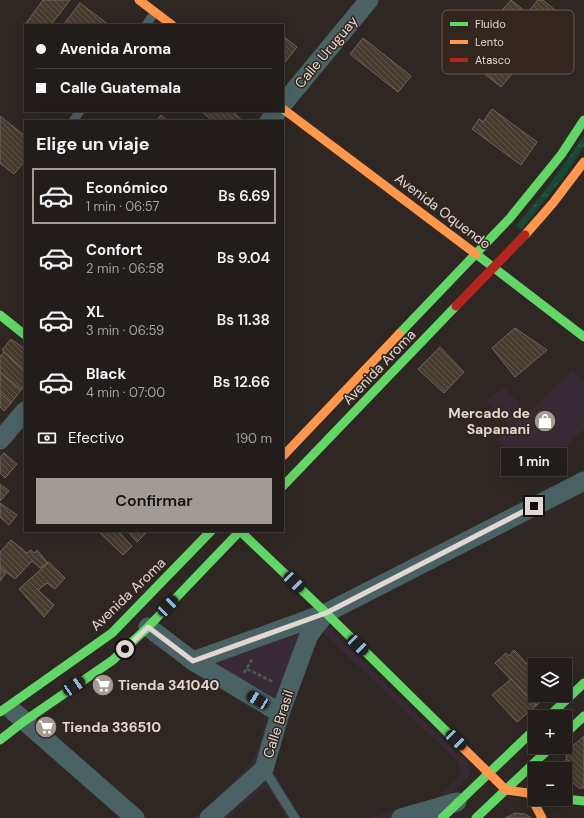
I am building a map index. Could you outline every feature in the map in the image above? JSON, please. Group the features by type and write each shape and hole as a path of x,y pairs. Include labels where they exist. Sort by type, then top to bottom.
{"main road":[{"path":"139,0 171,24"},
{"name":"Avenida Oquendo","path":"284,110 476,253 584,337"},
{"name":"Avenida Aroma","path":"284,455 510,218 561,155 584,120"},
{"name":"Avenida Aroma","path":"284,485 533,226 584,162"},
{"path":"0,315 24,334"},
{"name":"Avenida Aroma","path":"2,706 112,633 210,532"},
{"path":"0,740 23,722 113,660 148,627 239,532"},
{"path":"241,532 326,613 506,790 528,793"},
{"path":"555,710 584,683"},
{"path":"572,727 584,716"},
{"path":"442,818 488,772 528,735"},
{"path":"476,818 544,754"},
{"path":"572,800 584,801"},
{"path":"537,806 542,818"}],"street":[{"name":"Calle Uruguay","path":"284,103 369,0"},
{"path":"270,120 277,112"},
{"path":"0,440 24,412"},
{"path":"193,661 326,613 584,481"},
{"name":"Calle Brasil","path":"209,818 264,769 280,713 309,635 326,613"},
{"path":"148,627 193,661 280,713"},
{"path":"2,706 23,722 135,818"},
{"path":"401,818 457,802"}],"lane":[{"path":"147,24 155,12"},
{"path":"264,769 294,818"}],"path":[{"path":"236,687 253,658 269,642 267,635"},
{"path":"247,669 280,685 290,688"}],"shaded area":[{"name":"Mercado de Sapanani","path":"572,371 584,379 584,429 555,457 549,450 515,467 498,439 511,428 487,400 504,387 528,414"},
{"path":"308,607 469,765 470,773 467,779 453,792 430,818 370,818 439,797 460,775 461,770 458,762 322,631 316,638 272,769 301,818 286,818 272,794 267,789 260,790 229,818 194,818 219,796 251,763 260,742 264,714 155,646 146,644 161,630 196,654 296,619"}],"green space":[{"path":"584,135 584,146 566,174 521,230 516,225 552,182"}],"building":[{"path":"43,0 70,0 52,24 25,24"},
{"path":"511,0 524,10 502,10"},
{"path":"538,0 543,0 555,10 530,10"},
{"path":"80,3 108,24 64,24"},
{"path":"284,37 297,47 284,64"},
{"path":"363,38 411,76 398,92 350,54"},
{"path":"485,74 512,74 501,87"},
{"path":"492,109 537,142 521,165 472,129 479,119 483,122"},
{"path":"202,112 233,112 242,120 212,120"},
{"path":"161,115 167,120 157,120"},
{"path":"0,116 24,135 24,162 14,174 0,163"},
{"path":"515,328 547,350 515,377 492,348"},
{"path":"11,339 24,348 24,370 2,350"},
{"path":"440,347 464,372 444,393 418,369"},
{"path":"4,352 24,370 24,386 21,390 0,372 0,355 1,356"},
{"path":"0,372 21,390 11,403 0,393"},
{"path":"0,393 11,403 4,411 0,407"},
{"path":"4,453 17,464 5,478 0,473 0,458"},
{"path":"0,484 9,491 0,501"},
{"path":"0,503 17,515 9,525 0,517"},
{"path":"99,532 119,532 132,546 123,555"},
{"path":"128,532 147,532 137,542"},
{"path":"11,540 27,553 31,550 34,553 37,550 48,563 40,568 32,561 15,579 0,567 0,552"},
{"path":"49,562 65,578 55,589 47,583 38,590 54,605 44,617 19,589"},
{"path":"0,568 6,573 0,581"},
{"path":"514,650 528,665 528,698 495,663 506,653 509,656"},
{"path":"511,679 528,697 528,702 532,702 536,706 531,710 528,710 528,713 517,722 492,695"},
{"path":"532,702 540,702 536,706"},
{"path":"584,736 584,788 579,788 572,782 572,762 566,762 567,754 572,754 572,746"},
{"path":"515,813 525,814 531,818 505,818"}],"traffic: fast":[{"path":"399,334 510,218 561,155 584,120"},
{"path":"476,254 584,337"},
{"path":"284,485 456,306"},
{"path":"0,315 24,334"},
{"path":"0,712 112,633 210,532"},
{"path":"0,740 23,722 113,660 148,627 239,532"},
{"path":"241,532 454,739"},
{"path":"555,710 584,683"},
{"path":"572,727 584,716"},
{"path":"442,818 528,736"},
{"path":"476,818 544,754"},
{"path":"572,800 584,801"}],"traffic: slow":[{"path":"139,0 171,24"},
{"path":"284,110 476,254"},
{"path":"525,235 553,203 584,162"},
{"path":"284,455 399,334"},
{"path":"454,739 506,790 528,793"},
{"path":"536,806 542,818"}],"traffic: jam":[{"path":"456,306 525,235"}],"place":[{"name":"Mercado de Sapanani","path":"545,421"},
{"name":"Tienda 341040","path":"103,685"},
{"name":"Tienda 336510","path":"46,727"}],"route":[{"path":"125,649 148,627 193,661 326,613 534,506"}]}
